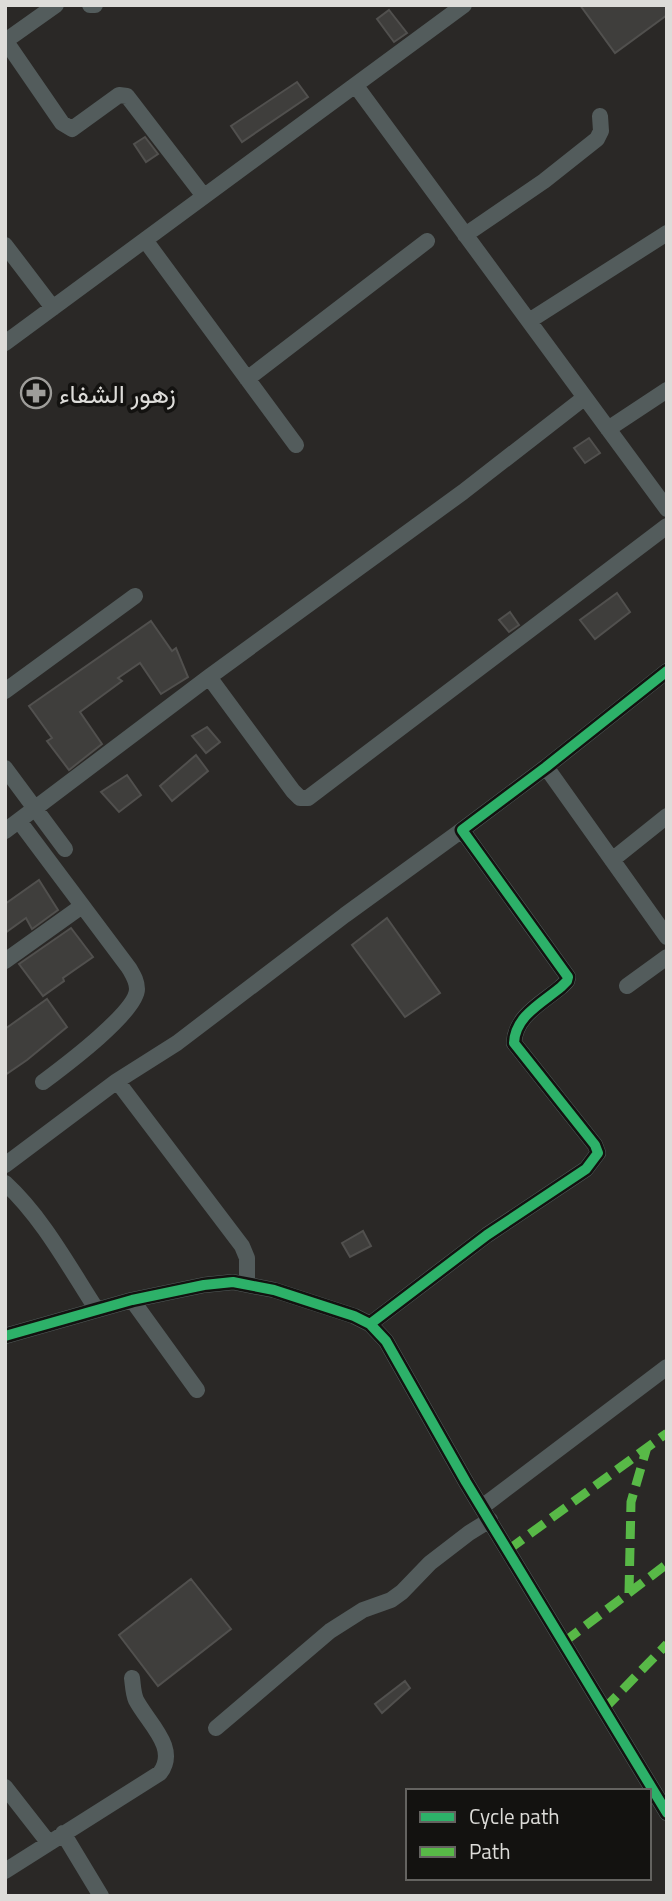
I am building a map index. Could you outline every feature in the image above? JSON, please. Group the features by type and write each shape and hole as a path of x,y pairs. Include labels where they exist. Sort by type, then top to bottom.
{"street":[{"path":"56,5 16,33 7,43 62,123 72,129 119,95 127,96 203,195"},
{"path":"5,343 464,5"},
{"path":"356,86 667,509"},
{"path":"465,235 544,181 597,139 601,131 600,116"},
{"path":"529,321 667,233"},
{"path":"145,240 296,445"},
{"path":"247,379 427,241"},
{"path":"5,245 53,308"},
{"path":"608,429 667,390"},
{"path":"43,1083 108,1028 134,1000 138,990 136,979 129,968 82,906 12,826 209,677 463,492 584,398"},
{"path":"209,677 293,791 300,798 308,798 667,526"},
{"path":"5,691 135,596"},
{"path":"5,1165 117,1080 177,1043 546,767 667,671"},
{"path":"546,767 667,937"},
{"path":"5,768 65,849"},
{"path":"612,860 667,816"},
{"path":"370,1325 487,1235 586,1169 598,1153 595,1145 514,1042 519,1021 561,987 568,977 462,830"},
{"path":"5,961 82,906"},
{"path":"627,986 667,957"},
{"path":"117,1080 242,1246 247,1258 247,1283"},
{"path":"5,1184 30,1210 97,1310"},
{"path":"5,1336 132,1300 211,1284 247,1283 354,1316 370,1325 386,1340 486,1513 667,1813"},
{"path":"132,1300 197,1390"},
{"path":"216,1728 330,1630 363,1610 391,1600 402,1592 430,1563 469,1533 486,1513 667,1367"},
{"path":"5,1871 160,1773 166,1765 167,1753 135,1697 132,1678"},
{"path":"5,1787 48,1842"},
{"path":"63,1833 101,1896"}],"building":[{"path":"580,5 667,5 667,15 615,53"},
{"path":"389,10 407,33 394,42 377,19"},
{"path":"297,82 308,97 242,142 231,126"},
{"path":"145,137 158,154 146,162 134,144"},
{"path":"589,438 600,453 585,463 574,448"},
{"path":"617,593 630,612 595,639 580,620"},
{"path":"510,612 519,625 509,632 499,620"},
{"path":"151,621 172,651 176,648 188,677 161,694 140,663 118,678 122,681 80,712 102,744 69,770 47,741 52,738 29,706"},
{"path":"207,727 220,742 206,753 192,736"},
{"path":"196,755 208,771 172,801 160,786"},
{"path":"127,775 141,795 119,812 101,792"},
{"path":"39,880 58,910 32,929 26,918 5,933 5,904"},
{"path":"387,918 440,993 405,1017 352,945"},
{"path":"71,928 93,957 43,996 19,964"},
{"path":"47,999 67,1027 5,1075 5,1029"},
{"path":"363,1231 371,1246 350,1257 342,1243"},
{"path":"191,1579 231,1629 158,1686 119,1635"},
{"path":"405,1681 410,1688 382,1713 375,1704"}],"marked path":[{"path":"508,1550 667,1433"},
{"path":"629,1593 631,1502 647,1447"},
{"path":"564,1642 667,1564"},
{"path":"604,1709 667,1644"}],"cycle path":[{"path":"370,1324 487,1235 586,1169 598,1153 595,1145 514,1043 524,1018 561,987 568,977 462,830 667,671"},
{"path":"5,1336 132,1300 204,1285 233,1282 274,1290 354,1316 370,1324 386,1341 466,1482 667,1813"}],"place":[{"name":"زهور الشفاء","path":"36,393"}]}
